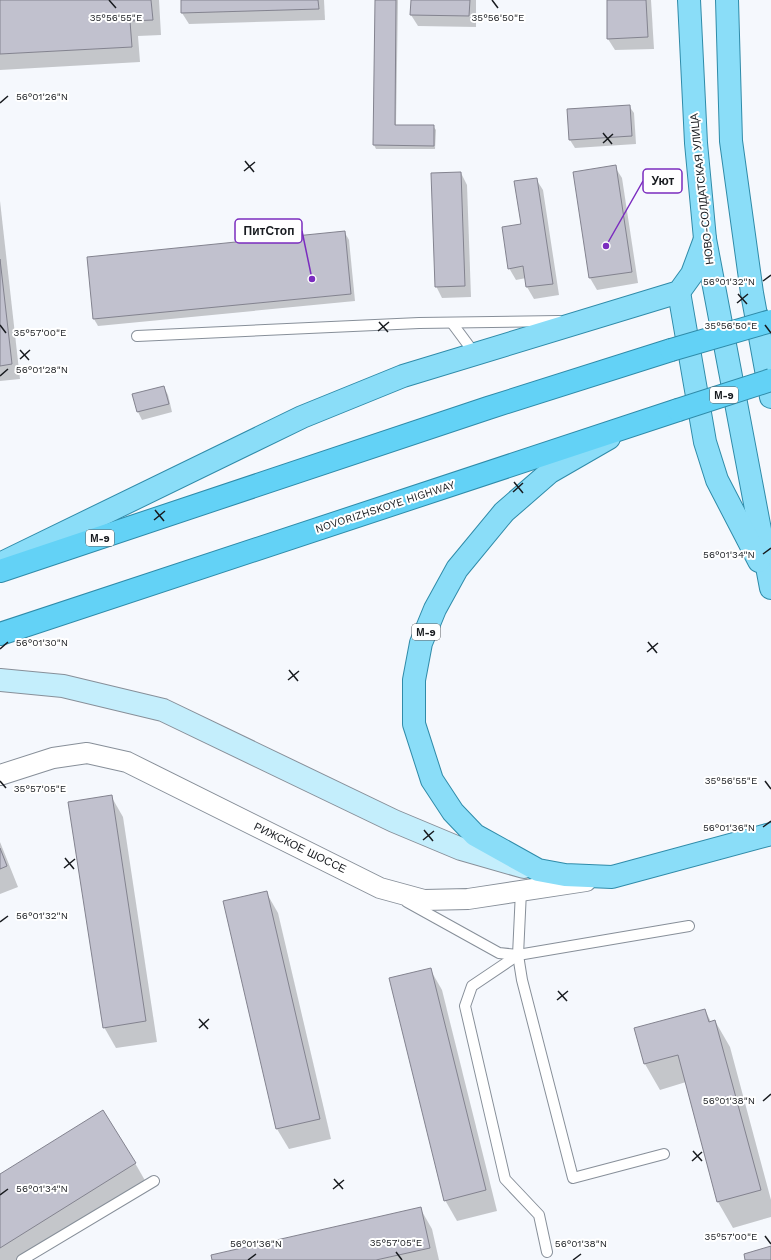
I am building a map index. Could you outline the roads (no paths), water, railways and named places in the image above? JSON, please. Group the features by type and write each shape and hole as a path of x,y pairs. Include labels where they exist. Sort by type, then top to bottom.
{"highway":[{"name":"М-9","path":"0,571 480,410 671,350 771,321"},
{"name":"NOVORIZHSKOYE HIGHWAY","path":"0,634 771,380"}],"main road":[{"name":"НОВО-СОЛДАТСКАЯ УЛИЦА","path":"690,0 696,143 705,239 770,585"},
{"path":"727,0 731,140 752,293 771,397"},
{"path":"0,564 302,417 403,376 679,292 692,274 705,239"},
{"path":"679,292 705,442 717,480 770,585"},
{"name":"М-9","path":"538,870 475,835 453,812 432,780 414,724 414,680 421,643 435,608 457,569 504,512 550,472 628,427"},
{"name":"М-9","path":"0,680 63,686 163,710 394,821 461,849 538,870 565,875 612,877"},
{"path":"612,877 771,834"}],"street":[{"name":"РИЖСКОЕ ШОССЕ","path":"0,775 53,758 87,753 127,762 380,888 424,900 468,899 612,877"}],"lane":[{"path":"137,336 412,323 587,320"},
{"path":"452,323 475,354"},
{"path":"380,888 499,953 518,955 689,926"},
{"path":"521,891 518,955 522,980 572,1178 664,1154"},
{"path":"518,955 472,986 465,1006 505,1179 539,1214 547,1252"},
{"path":"22,1260 154,1181"}],"place":[{"name":"Уют","path":"606,246"},
{"name":"ПитСтоп","path":"312,279"}]}
